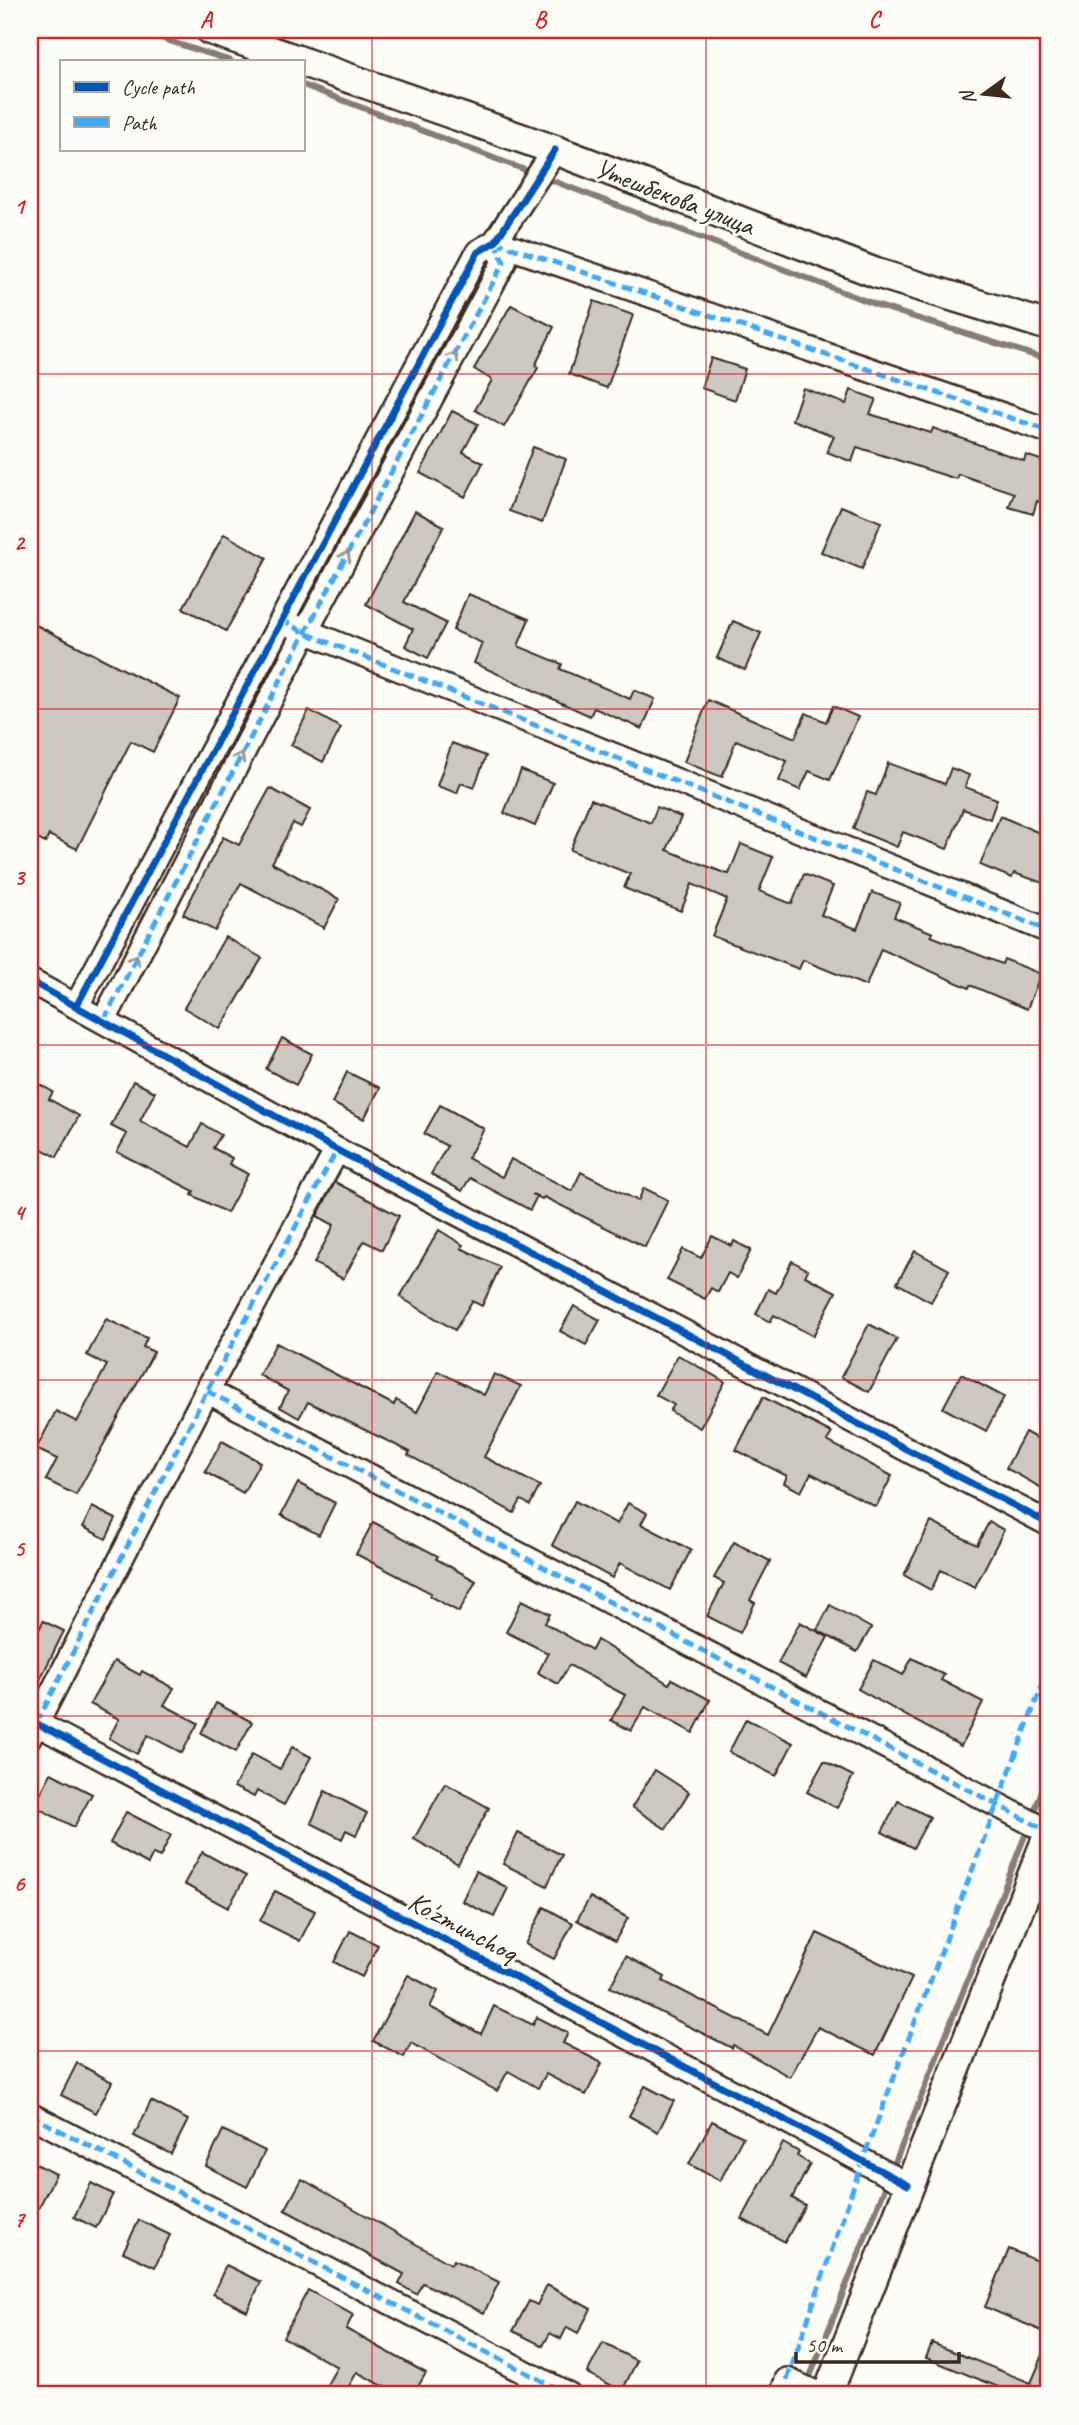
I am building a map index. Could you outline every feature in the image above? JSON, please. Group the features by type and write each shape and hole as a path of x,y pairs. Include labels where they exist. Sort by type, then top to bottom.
{"main road":[{"name":"Утешбекова улица","path":"211,30 296,60"},
{"name":"Утешбекова улица","path":"304,63 555,150 876,273 1049,326"},
{"path":"827,2395 1044,1830"},
{"path":"827,2395 1049,1878"}],"street":[{"path":"77,1005 478,252 495,242 555,150"},
{"path":"495,242 1049,431"},
{"path":"104,1020 305,633 505,262 495,242"},
{"path":"281,619 305,633 1049,931"},
{"path":"30,981 337,1150 1049,1524"},
{"path":"32,1726 207,1391 337,1150"},
{"path":"207,1391 1044,1830"},
{"name":"Ko'zmunchoq","path":"32,1726 906,2184"},
{"path":"30,2115 569,2395"},
{"path":"785,2388 827,2395"}],"building":[{"path":"594,301 633,315 607,388 569,374"},
{"path":"511,305 554,327 535,366 538,368 504,427 475,410 492,380 474,369"},
{"path":"711,358 745,369 735,400 701,388"},
{"path":"803,388 846,404 851,390 876,399 870,414 931,433 933,428 1024,461 1026,455 1049,463 1049,505 1037,501 1033,514 1009,507 1014,493 958,474 956,479 857,447 852,462 827,452 834,436 792,420"},
{"path":"452,411 478,424 463,452 483,463 465,497 420,473"},
{"path":"533,447 566,459 542,523 509,511"},
{"path":"841,506 881,522 862,569 821,552"},
{"path":"415,511 444,526 404,602 446,623 428,658 405,646 413,629 366,604"},
{"path":"224,534 267,558 226,631 183,608"},
{"path":"468,594 529,619 518,646 562,664 560,669 630,699 634,690 655,699 642,729 594,708 590,716 474,663 482,643 453,630"},
{"path":"733,621 761,633 745,670 717,658"},
{"path":"34,624 180,698 153,752 131,741 77,849 49,835 45,843 30,835 30,634"},
{"path":"708,700 795,738 806,713 826,722 833,706 858,717 830,780 809,771 800,790 779,781 787,761 736,740 722,777 684,762"},
{"path":"309,710 341,728 323,762 291,745"},
{"path":"452,743 486,756 474,788 461,783 457,793 437,786"},
{"path":"888,763 945,784 951,768 969,775 965,787 997,799 990,819 963,809 947,849 903,832 897,847 853,829 867,792 876,795"},
{"path":"521,770 553,783 535,826 504,813"},
{"path":"270,788 310,810 301,827 293,823 272,863 339,899 324,928 241,883 215,931 183,914 223,837 239,845"},
{"path":"591,799 651,823 657,807 681,817 667,850 724,873 729,874 741,844 773,857 759,891 792,904 804,874 833,886 821,915 857,929 872,892 900,903 894,917 933,933 931,936 1002,964 1004,959 1041,974 1027,1009 970,985 969,988 881,949 866,986 803,960 799,969 712,936 727,899 692,884 681,911 624,888 630,874 570,850"},
{"path":"1000,816 1049,837 1049,885 1014,873 1012,878 980,865"},
{"path":"225,937 262,958 220,1029 184,1008"},
{"path":"282,1038 312,1054 296,1085 266,1069"},
{"path":"347,1072 380,1088 364,1119 332,1103"},
{"path":"30,1079 53,1092 49,1099 79,1116 57,1157 30,1143"},
{"path":"133,1081 155,1092 140,1121 190,1147 202,1124 221,1135 213,1148 232,1158 229,1164 248,1174 227,1213 192,1195 194,1191 117,1152 127,1134 111,1126"},
{"path":"440,1105 484,1129 468,1158 502,1177 511,1159 572,1191 581,1172 638,1201 644,1188 668,1200 645,1247 544,1197 542,1199 537,1196 530,1210 470,1178 462,1191 431,1174 447,1146 424,1134"},
{"path":"335,1182 399,1216 382,1250 364,1241 343,1279 314,1263 334,1225 317,1216"},
{"path":"439,1230 463,1245 461,1248 500,1267 482,1306 472,1301 455,1330 400,1297"},
{"path":"712,1236 732,1246 734,1241 751,1250 737,1278 728,1273 718,1292 711,1288 705,1299 667,1280 683,1249 701,1258"},
{"path":"915,1251 949,1270 931,1302 897,1283"},
{"path":"792,1261 808,1270 805,1276 836,1292 813,1336 774,1315 770,1322 756,1314 768,1289 776,1293"},
{"path":"574,1306 600,1320 586,1345 560,1331"},
{"path":"106,1319 147,1338 143,1347 154,1352 76,1495 46,1480 57,1459 36,1449 56,1411 77,1422 107,1365 87,1355"},
{"path":"869,1324 897,1339 869,1392 841,1377"},
{"path":"276,1343 394,1405 396,1400 417,1412 438,1371 484,1395 494,1374 521,1386 484,1457 540,1486 530,1505 521,1500 514,1513 408,1455 410,1452 308,1402 299,1418 280,1407 288,1391 259,1375"},
{"path":"678,1355 725,1382 700,1428 670,1411 674,1405 656,1395"},
{"path":"961,1374 1004,1397 986,1431 943,1408"},
{"path":"763,1397 832,1433 827,1441 892,1476 876,1507 811,1473 801,1492 784,1483 787,1476 736,1450"},
{"path":"1025,1432 1049,1445 1049,1492 1006,1468"},
{"path":"222,1441 260,1462 243,1493 205,1472"},
{"path":"298,1483 335,1503 319,1535 281,1515"},
{"path":"575,1501 617,1524 628,1503 647,1513 641,1524 691,1550 670,1590 620,1563 612,1578 552,1545"},
{"path":"92,1507 116,1519 106,1539 83,1527"},
{"path":"373,1522 438,1556 436,1559 476,1581 459,1612 429,1596 431,1593 356,1554"},
{"path":"931,1522 977,1545 989,1522 1004,1530 975,1587 941,1570 931,1590 904,1575"},
{"path":"734,1542 770,1561 750,1600 755,1603 740,1633 707,1616 724,1583 714,1578"},
{"path":"522,1600 550,1614 545,1623 592,1650 597,1640 669,1684 672,1679 710,1700 693,1733 645,1707 631,1731 611,1720 625,1695 569,1665 558,1684 538,1673 548,1653 506,1632"},
{"path":"830,1605 871,1628 857,1652 817,1630"},
{"path":"43,1621 64,1631 30,1700 30,1649"},
{"path":"800,1622 828,1637 806,1678 778,1663"},
{"path":"912,1658 944,1675 941,1680 983,1702 961,1746 858,1689 874,1660 903,1675"},
{"path":"114,1661 140,1675 142,1671 174,1688 164,1705 198,1723 182,1753 148,1735 137,1754 109,1738 119,1719 90,1704"},
{"path":"216,1703 252,1722 236,1752 201,1733"},
{"path":"746,1719 793,1743 776,1776 729,1752"},
{"path":"292,1747 311,1757 284,1805 257,1791 254,1797 234,1787 252,1754 280,1769"},
{"path":"824,1761 853,1776 837,1808 807,1792"},
{"path":"655,1770 689,1792 666,1829 632,1807"},
{"path":"51,1773 92,1794 74,1827 34,1806"},
{"path":"445,1783 489,1808 458,1864 414,1839"},
{"path":"325,1791 367,1813 356,1835 346,1830 342,1839 311,1823"},
{"path":"898,1801 930,1817 913,1848 882,1832"},
{"path":"126,1812 171,1835 160,1857 153,1854 148,1864 110,1843"},
{"path":"518,1833 562,1855 547,1886 503,1864"},
{"path":"202,1852 246,1876 228,1908 184,1884"},
{"path":"476,1871 508,1888 494,1917 462,1901"},
{"path":"275,1891 315,1911 300,1941 260,1921"},
{"path":"590,1897 628,1918 615,1941 577,1920"},
{"path":"544,1907 573,1923 554,1959 525,1944"},
{"path":"350,1931 378,1945 362,1977 334,1962"},
{"path":"817,1933 912,1978 875,2055 818,2027 790,2077 733,2045 732,2048 610,1987 626,1956 665,1977 663,1981 768,2035"},
{"path":"408,1975 438,1991 430,2007 481,2034 494,2006 533,2025 537,2017 568,2033 563,2043 602,2063 586,2095 546,2074 538,2088 508,2071 497,2091 411,2043 404,2057 373,2041"},
{"path":"77,2063 112,2082 96,2113 61,2095"},
{"path":"645,2086 674,2101 658,2132 629,2116"},
{"path":"151,2101 188,2120 171,2154 134,2136"},
{"path":"712,2121 743,2137 720,2181 689,2164"},
{"path":"223,2130 265,2151 247,2187 206,2166"},
{"path":"783,2143 799,2152 797,2156 810,2164 792,2198 805,2205 785,2242 742,2219"},
{"path":"30,2161 56,2174 30,2225"},
{"path":"302,2179 451,2264 454,2260 499,2282 484,2313 423,2283 416,2294 399,2284 404,2274 285,2210"},
{"path":"91,2183 113,2194 96,2228 74,2217"},
{"path":"139,2220 170,2235 155,2267 123,2252"},
{"path":"1009,2249 1049,2266 1049,2334 985,2307"},
{"path":"226,2265 261,2282 247,2311 213,2294"},
{"path":"547,2285 591,2309 578,2333 567,2327 561,2339 550,2333 543,2346 513,2331 529,2301 537,2305"},
{"path":"308,2290 353,2315 346,2329 426,2373 413,2395 400,2395 357,2372 344,2395 335,2395 324,2390 337,2367 283,2337"},
{"path":"1049,2341 1049,2395 1018,2395 926,2358 932,2343 1031,2383"},
{"path":"603,2343 637,2361 622,2391 587,2373"}],"waterway":[{"path":"135,30 228,60"},
{"path":"304,85 533,173"},
{"path":"543,177 882,307 1049,360"},
{"path":"1032,1818 1049,1771"},
{"path":"807,2384 1028,1828"}],"marked path":[{"path":"495,242 1049,431"},
{"path":"104,1020 305,633 504,262 495,242"},
{"path":"281,619 305,633 1049,931"},
{"path":"30,1736 207,1391 337,1150"},
{"path":"207,1391 1049,1832"},
{"path":"787,2380 862,2162 1049,1667"},
{"path":"30,2115 569,2395"}],"cycle path":[{"path":"77,1005 478,252 495,242 555,150"},
{"path":"30,981 337,1150 1049,1524"},
{"path":"30,1720 908,2185"}]}
